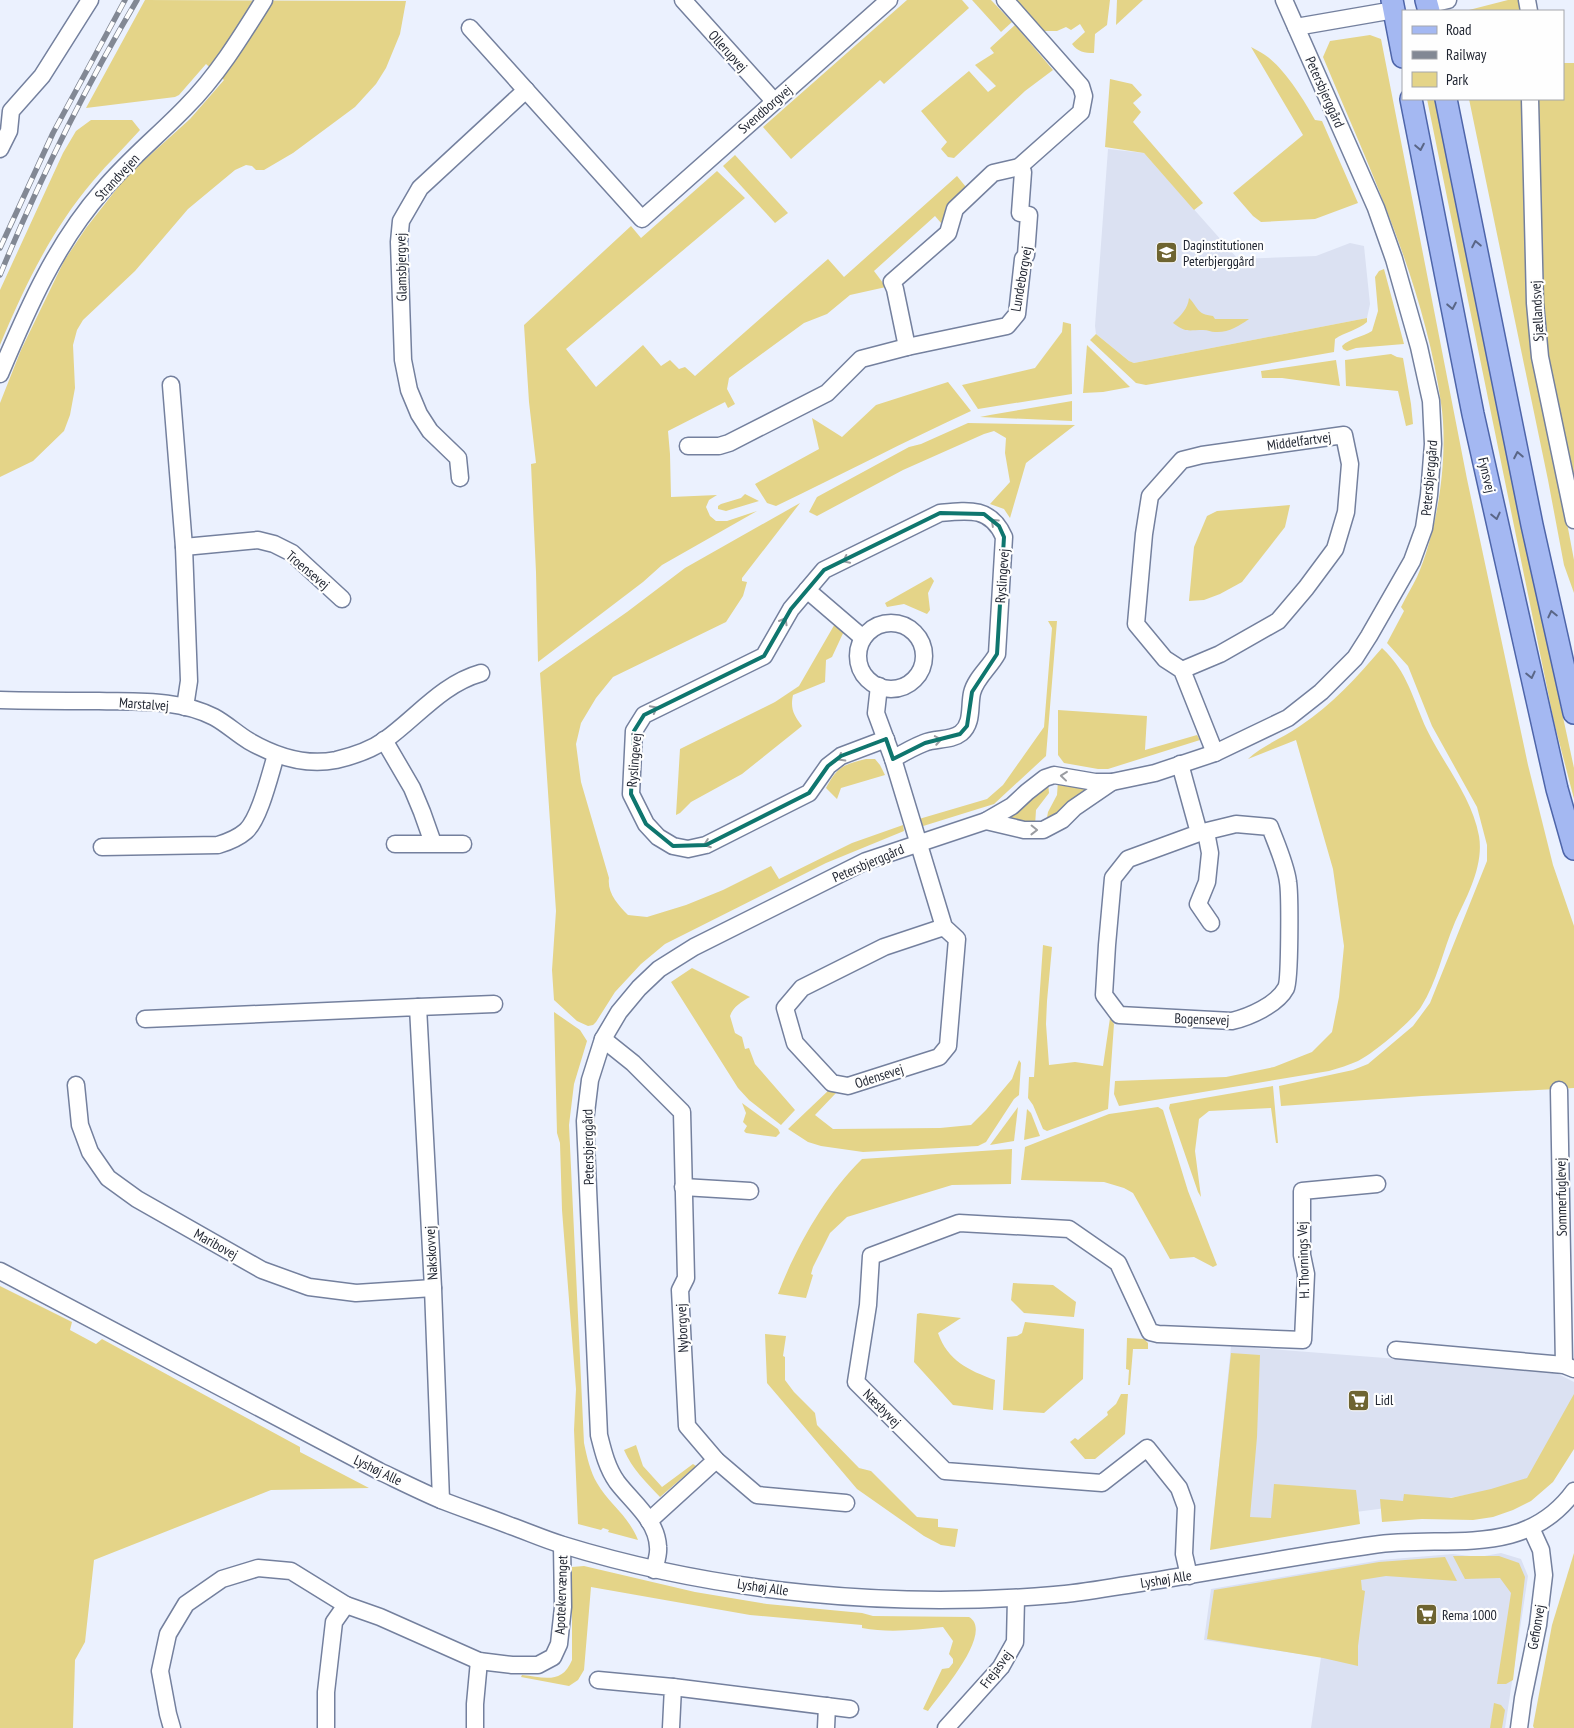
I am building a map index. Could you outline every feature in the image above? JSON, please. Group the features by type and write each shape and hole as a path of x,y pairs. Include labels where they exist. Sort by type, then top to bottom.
{"main road":[{"path":"1392,5 1402,52"},
{"name":"Fynsvej","path":"1411,100 1473,414 1557,789 1574,849"},
{"path":"1446,100 1532,526 1574,713"}],"street":[{"path":"0,149 9,130 11,111 42,76 90,0"},
{"name":"Strandvejen","path":"0,374 25,315 63,243 102,190 187,106 210,80 244,33 264,0"},
{"name":"Ollerupvej","path":"683,0 774,101"},
{"name":"Svendborgvej","path":"526,90 642,219 889,0"},
{"path":"907,347 896,288 892,282 948,233 955,209 994,173 1019,167 1082,112 1084,96 1081,86 1005,0"},
{"name":"Petersbjerggård","path":"654,1570 658,1548 656,1534 649,1521 616,1481 606,1462 599,1435 585,1121 590,1080 603,1039 619,1012 639,988 659,969 694,947 866,861 918,842 986,821 1012,806 1045,778 1054,775 1095,782 1112,782 1156,773 1215,753 1288,718 1321,692 1355,658 1374,629 1412,561 1424,528 1433,444 1431,401 1417,338 1394,258 1376,208 1284,0"},
{"path":"1427,5 1448,0"},
{"path":"1296,27 1392,5"},
{"path":"470,28 526,90"},
{"name":"Glamsbjergvej","path":"460,478 458,458 430,431 419,414 410,390 403,360 399,242 401,221 420,188 526,90"},
{"name":"Sjællandsvej","path":"1530,100 1535,303 1540,357 1574,520"},
{"name":"Lundeborgvej","path":"688,446 719,446 729,443 827,393 861,358 1007,326 1017,314 1023,259 1026,254 1029,215 1020,214 1023,172 1019,167"},
{"path":"171,385 184,547 189,681 186,707"},
{"name":"Middelfartvej","path":"1344,435 1350,464 1347,503 1335,549 1278,621 1220,654 1182,670 1165,659 1136,624 1144,534 1150,496 1182,460 1202,455 1344,435"},
{"name":"Ryslingevej","path":"886,739 841,756 828,766 809,794 706,845 688,849 673,846 658,837 646,824 631,794 634,732 644,715 764,656 791,609 824,570 940,513 961,511 984,514 993,519 1004,537 996,654 991,665 978,680 972,692 967,726 960,734 925,743 893,759"},
{"name":"Troensevej","path":"184,547 258,540 274,544 292,554 342,599"},
{"path":"807,590 863,638"},
{"path":"889,623 899,624 912,631 920,640 924,652 924,662 920,672 906,686 885,688 874,684 864,676 860,666 858,656 863,638 877,626 889,623"},
{"path":"1182,670 1215,753"},
{"name":"Marstalvej","path":"0,700 151,702 186,707 214,717 248,741 276,754 306,762 334,760 359,754 384,740 449,687 466,677 481,673"},
{"path":"879,686 876,713 893,759 918,842"},
{"path":"384,740 412,788 433,843"},
{"path":"102,848 218,845 232,840 246,830 255,819 276,754"},
{"path":"1180,764 1210,853 1207,882 1198,904 1211,923"},
{"name":"Petersbjerggård","path":"986,821 1024,830 1043,830 1062,820 1096,791 1112,782"},
{"name":"Bogensevej","path":"1236,824 1270,827 1288,881 1287,986 1279,998 1247,1017 1232,1021 1119,1015 1104,995 1113,878 1128,859 1202,832 1236,824"},
{"name":"Odensevej","path":"918,842 944,927 957,939 948,1046 939,1057 930,1060 848,1086 832,1083 795,1043 784,1008 802,988 884,947 944,927"},
{"path":"395,844 463,844"},
{"path":"145,1019 494,1004"},
{"name":"Nakskovvej","path":"418,1008 433,1288 440,1500"},
{"name":"Nyborgvej","path":"603,1039 633,1063 682,1112 686,1278 680,1290 687,1426 716,1460 757,1496 846,1503"},
{"name":"Maribovej","path":"76,1085 80,1124 90,1152 108,1178 137,1200 262,1270 309,1286 356,1293 433,1288"},
{"name":"Sommerfuglevej","path":"1396,1350 1569,1367 1559,1090"},
{"name":"H. Thornings Vej","path":"1150,1332 1158,1334 1303,1340 1306,1274 1302,1255 1302,1191 1377,1184"},
{"path":"683,1187 750,1192"},
{"name":"Næsbyvej","path":"1150,1332 1118,1263 1069,1229 959,1223 872,1256 868,1306 856,1382 945,1471 1102,1483 1148,1448 1179,1488 1186,1507 1184,1554 1189,1576"},
{"name":"Lyshøj Alle","path":"0,1271 379,1471 440,1500 562,1545 654,1570 703,1579 782,1590 864,1598 1016,1598 1067,1594 1189,1576 1374,1544 1444,1540 1483,1541 1500,1538 1531,1528 1560,1508 1574,1491"},
{"path":"649,1521 716,1460"},
{"name":"Gefionvej","path":"1519,1728 1523,1698 1538,1625 1544,1575 1541,1550 1531,1528"},
{"name":"Apotekervænget","path":"172,1728 160,1671 168,1634 186,1604 222,1579 258,1568 291,1571 346,1605 380,1617 479,1661 512,1665 538,1665 553,1658 559,1644 563,1607 562,1545"},
{"name":"Frejasvej","path":"946,1728 1001,1666 1015,1642 1016,1598"},
{"path":"326,1728 326,1692 334,1622 346,1605"},
{"path":"475,1728 479,1661"},
{"path":"598,1680 674,1687 850,1709"},
{"path":"671,1728 674,1687"},
{"path":"826,1728 827,1706"}],"highlighted area":[{"path":"940,513 984,514 999,526 1004,537 997,654 972,692 967,726 960,734 925,743 893,759 886,739 841,756 828,766 809,793 706,845 673,846 646,824 631,794 634,731 644,715 764,656 791,609 824,570"}],"shaded area":[{"name":"Daginstitutionen Peterbjerggård","path":"1108,149 1144,153 1238,259 1316,256 1350,243 1364,246 1370,304 1367,318 1134,363 1129,361 1096,334 1095,326"},
{"path":"1231,1346 1552,1371 1574,1382 1574,1412 1534,1483 1409,1505 1212,1535"},
{"path":"1501,1553 1521,1559 1528,1576 1505,1728 1311,1728 1321,1657 1204,1640 1211,1589 1381,1560 1453,1554 1479,1557"}],"green space":[{"path":"145,0 406,1 400,34 386,68 376,84 355,107 293,153 264,170 256,170 252,166 246,165 235,170 188,209 135,271 83,320 77,330 73,345 75,388 70,415 64,431 33,461 0,477 0,403 21,350 64,261 86,228 122,182 190,119 224,80 206,64 179,95 175,97 86,108"},
{"path":"907,0 962,0 969,8 884,84 880,80 791,159 763,127"},
{"path":"972,0 991,0 1012,22 1001,32"},
{"path":"1014,0 1110,0 1107,25 1095,34 1094,53 1084,52 1072,44 1085,32 1080,24 1071,30 1066,27 1057,31 1040,31"},
{"path":"1117,0 1143,0 1116,25"},
{"path":"1508,0 1521,0 1522,10 1469,10"},
{"path":"1015,25 1053,70 1025,91 954,158 948,157 941,149 947,142 921,111 969,71 988,92 996,86 975,65 994,53 990,48"},
{"path":"1370,35 1381,39 1467,479 1528,765 1553,865 1574,926 1574,1088 1281,1106 1279,1086 1353,1070 1368,1064 1413,1026 1430,1003 1487,861 1487,845 1477,807 1432,726 1408,666 1387,643 1404,611 1401,607 1417,577 1431,537 1440,492 1444,445 1441,403 1433,358 1422,314 1393,226 1323,57 1330,41"},
{"path":"1251,47 1265,55 1279,68 1299,94 1315,120 1322,121 1358,203 1315,219 1261,222 1253,216 1233,193 1303,135"},
{"path":"1564,63 1574,63 1574,492 1553,387 1543,323 1539,239 1538,100 1564,100"},
{"path":"1110,79 1132,84 1142,95 1133,103 1141,112 1133,122 1203,203 1194,210 1144,153 1105,147"},
{"path":"1427,100 1435,100 1448,158 1528,555 1574,768 1574,799 1554,722"},
{"path":"1469,100 1524,100 1526,150 1561,491 1574,560 1574,593 1564,565"},
{"path":"91,120 132,120 140,130 78,199 40,259 0,345 0,290 63,153 76,131"},
{"path":"735,155 788,213 775,223 723,166"},
{"path":"717,171 745,198 566,349 596,387 643,345 661,366 670,360 679,369 685,367 695,376 828,259 844,277 957,176 966,187 946,206 943,224 935,216 874,271 886,287 850,295 827,314 804,323 729,378 727,389 735,404 728,408 725,402 668,431 671,497 717,495 709,500 706,507 710,516 716,521 727,521 757,511 662,565 643,582 538,662 531,464 536,463 529,402 524,325 631,226 641,238"},
{"path":"1384,269 1404,344 1356,348 1347,351 1342,346 1345,343 1372,331 1378,311 1375,277 1379,271"},
{"path":"1189,298 1198,310 1203,314 1213,316 1215,319 1249,319 1224,331 1184,330 1173,323 1185,309"},
{"path":"1367,318 1367,322 1363,325 1335,339 1334,352 1146,385 1136,383 1090,340 1096,334 1134,363"},
{"path":"1063,322 1071,324 1072,394 978,409 962,385 1035,368 1062,332"},
{"path":"1087,345 1130,387 1103,392 1083,393"},
{"path":"1391,354 1403,358 1413,424 1406,426 1398,391 1346,386 1345,360"},
{"path":"1336,360 1340,386 1282,378 1262,378 1261,371"},
{"path":"948,382 971,411 776,506 767,503 755,484 819,449 812,418 842,437 876,405"},
{"path":"1072,401 1072,421 980,417 990,415"},
{"path":"968,423 1075,425 1026,463 1010,518 1004,509 990,504 1010,482 1005,453 1006,438 994,431 903,470 817,516 809,512 817,497 909,447 921,444"},
{"path":"745,494 759,501 726,511 718,509 718,506 721,504 741,498"},
{"path":"800,503 742,578 742,581 747,582 743,596 726,622 613,677 596,698 581,723 576,744 581,782 609,878 611,894 628,915 647,917 686,905 723,890 771,866 779,879 852,843 903,825 904,831 826,863 665,944 641,964 615,992 596,1022 588,1026 577,1021 554,1000 552,970 556,911 540,673 627,612 685,568"},
{"path":"1290,505 1285,527 1242,582 1204,600 1189,601 1194,547 1207,516 1217,511"},
{"path":"931,577 934,581 928,593 930,610 927,614 904,604 887,607 885,603"},
{"path":"1048,621 1057,621 1046,756 994,804 920,827 919,819 987,799 1003,785 1044,727 1052,628"},
{"path":"836,622 845,629 832,657 826,660 825,682 793,695 793,712 802,726 742,774 691,802 676,815 680,749 775,702 799,686"},
{"path":"1382,648 1391,657 1404,677 1427,730 1464,795 1479,836 1480,847 1477,870 1427,997 1409,1021 1392,1037 1365,1057 1348,1065 1329,1071 1119,1106 1114,1094 1115,1081 1226,1077 1274,1067 1312,1052 1332,1032 1339,997 1344,946 1333,869 1296,740 1248,759 1323,709 1354,680"},
{"path":"1058,710 1147,716 1145,750 1197,735 1200,740 1108,769 1064,763 1058,755"},
{"path":"866,759 875,759 885,775 841,788 837,799 826,788 834,775 842,767"},
{"path":"1058,781 1088,789 1046,823 1048,812 1057,795"},
{"path":"1048,783 1049,793 1036,810 1035,826 1006,818"},
{"path":"1043,945 1052,947 1046,1024 1049,1065 1075,1062 1103,1066 1110,1018 1114,1024 1108,1109 1047,1131 1043,1129 1028,1098 1029,1077 1034,1077"},
{"path":"692,968 750,997 738,1005 730,1016 735,1033 742,1037 745,1049 749,1048 755,1064 795,1110 781,1125 749,1100 738,1088 671,982"},
{"path":"554,1012 580,1030 587,1041 574,1084 569,1125 584,1443 597,1483 624,1517 638,1540 608,1532 609,1530 603,1528 601,1530 578,1524 574,1430 576,1389 562,1210 560,1143 557,1133"},
{"path":"1019,1060 1021,1063 1019,1095 1014,1099 986,1142 978,1146 863,1152 821,1146 808,1142 788,1129 830,1089 836,1093 815,1115 833,1129 940,1128 971,1125 1012,1079"},
{"path":"1273,1086 1278,1143 1276,1143 1271,1108 1209,1111 1199,1119 1195,1151 1201,1197 1169,1108 1170,1104"},
{"path":"742,1103 778,1129 780,1133 776,1137 746,1133 744,1131 747,1126 743,1122 746,1113"},
{"path":"1018,1107 1014,1141 990,1145"},
{"path":"1158,1107 1163,1110 1188,1191 1217,1265 1213,1267 1194,1257 1170,1259 1133,1193 1124,1188 1104,1182 1021,1180 1025,1147 1109,1114"},
{"path":"1027,1109 1031,1113 1040,1136 1024,1140"},
{"path":"1012,1149 1011,1184 952,1185 847,1217 830,1233 813,1267 811,1274 813,1275 806,1298 778,1294 785,1276 813,1222 836,1188 862,1159"},
{"path":"1013,1283 1053,1285 1076,1302 1074,1317 1024,1313 1011,1300"},
{"path":"0,1286 72,1322 70,1330 96,1344 102,1339 300,1447 300,1452 369,1488 271,1490 94,1560 85,1642 75,1660 73,1728 0,1728"},
{"path":"917,1314 961,1318 938,1333 942,1343 953,1358 968,1368 995,1380 993,1410 953,1405 914,1362"},
{"path":"1025,1322 1084,1329 1083,1379 1044,1413 1003,1410 1007,1337 1017,1336 1022,1333"},
{"path":"765,1334 786,1336 783,1356 785,1357 785,1380 815,1413 817,1425 859,1468 871,1471 917,1517 938,1519 938,1527 958,1529 955,1547 941,1545 924,1536 857,1489 767,1383"},
{"path":"1127,1338 1144,1339 1148,1343 1148,1349 1133,1349 1130,1385 1128,1385 1129,1370 1126,1369"},
{"path":"1231,1353 1260,1355 1257,1437 1250,1517 1271,1518 1274,1484 1356,1490 1360,1524 1210,1550"},
{"path":"1121,1394 1128,1394 1125,1434 1095,1459 1085,1459 1070,1442 1075,1438 1078,1440 1108,1415 1107,1412 1116,1404"},
{"path":"1574,1394 1574,1449 1553,1482 1531,1501 1493,1517 1473,1520 1422,1519 1382,1522 1380,1499 1403,1501 1404,1494 1451,1498 1527,1478"},
{"path":"636,1445 643,1466 662,1487 693,1464 696,1466 660,1497 627,1457 624,1450"},
{"path":"1574,1553 1574,1728 1534,1728 1552,1625"},
{"path":"1453,1556 1499,1556 1519,1563 1525,1577 1513,1680 1506,1684 1497,1684 1511,1593 1500,1578 1465,1579"},
{"path":"1445,1557 1457,1581 1386,1576 1361,1580 1362,1590 1365,1591 1358,1646 1358,1666 1323,1658 1207,1639 1214,1590 1379,1562"},
{"path":"584,1566 695,1592 767,1604 862,1613 873,1616 969,1617 975,1625 975,1636 962,1664 928,1711 923,1709 942,1669 949,1668 953,1663 953,1659 949,1654 953,1641 943,1627 872,1630 862,1628 862,1625 750,1615 591,1587 584,1670 578,1680 569,1686 521,1677 522,1675 551,1678 563,1673 568,1668 572,1660 572,1567"},
{"path":"1494,1703 1501,1705 1505,1710 1502,1728 1490,1728"}],"railway":[{"path":"0,248 53,133 125,0"},
{"path":"0,275 64,135 99,67 137,0"}],"place":[{"name":"Daginstitutionen Peterbjerggård","path":"1167,253"},
{"name":"Lidl","path":"1359,1400"},
{"name":"Rema 1000","path":"1426,1615"}]}
